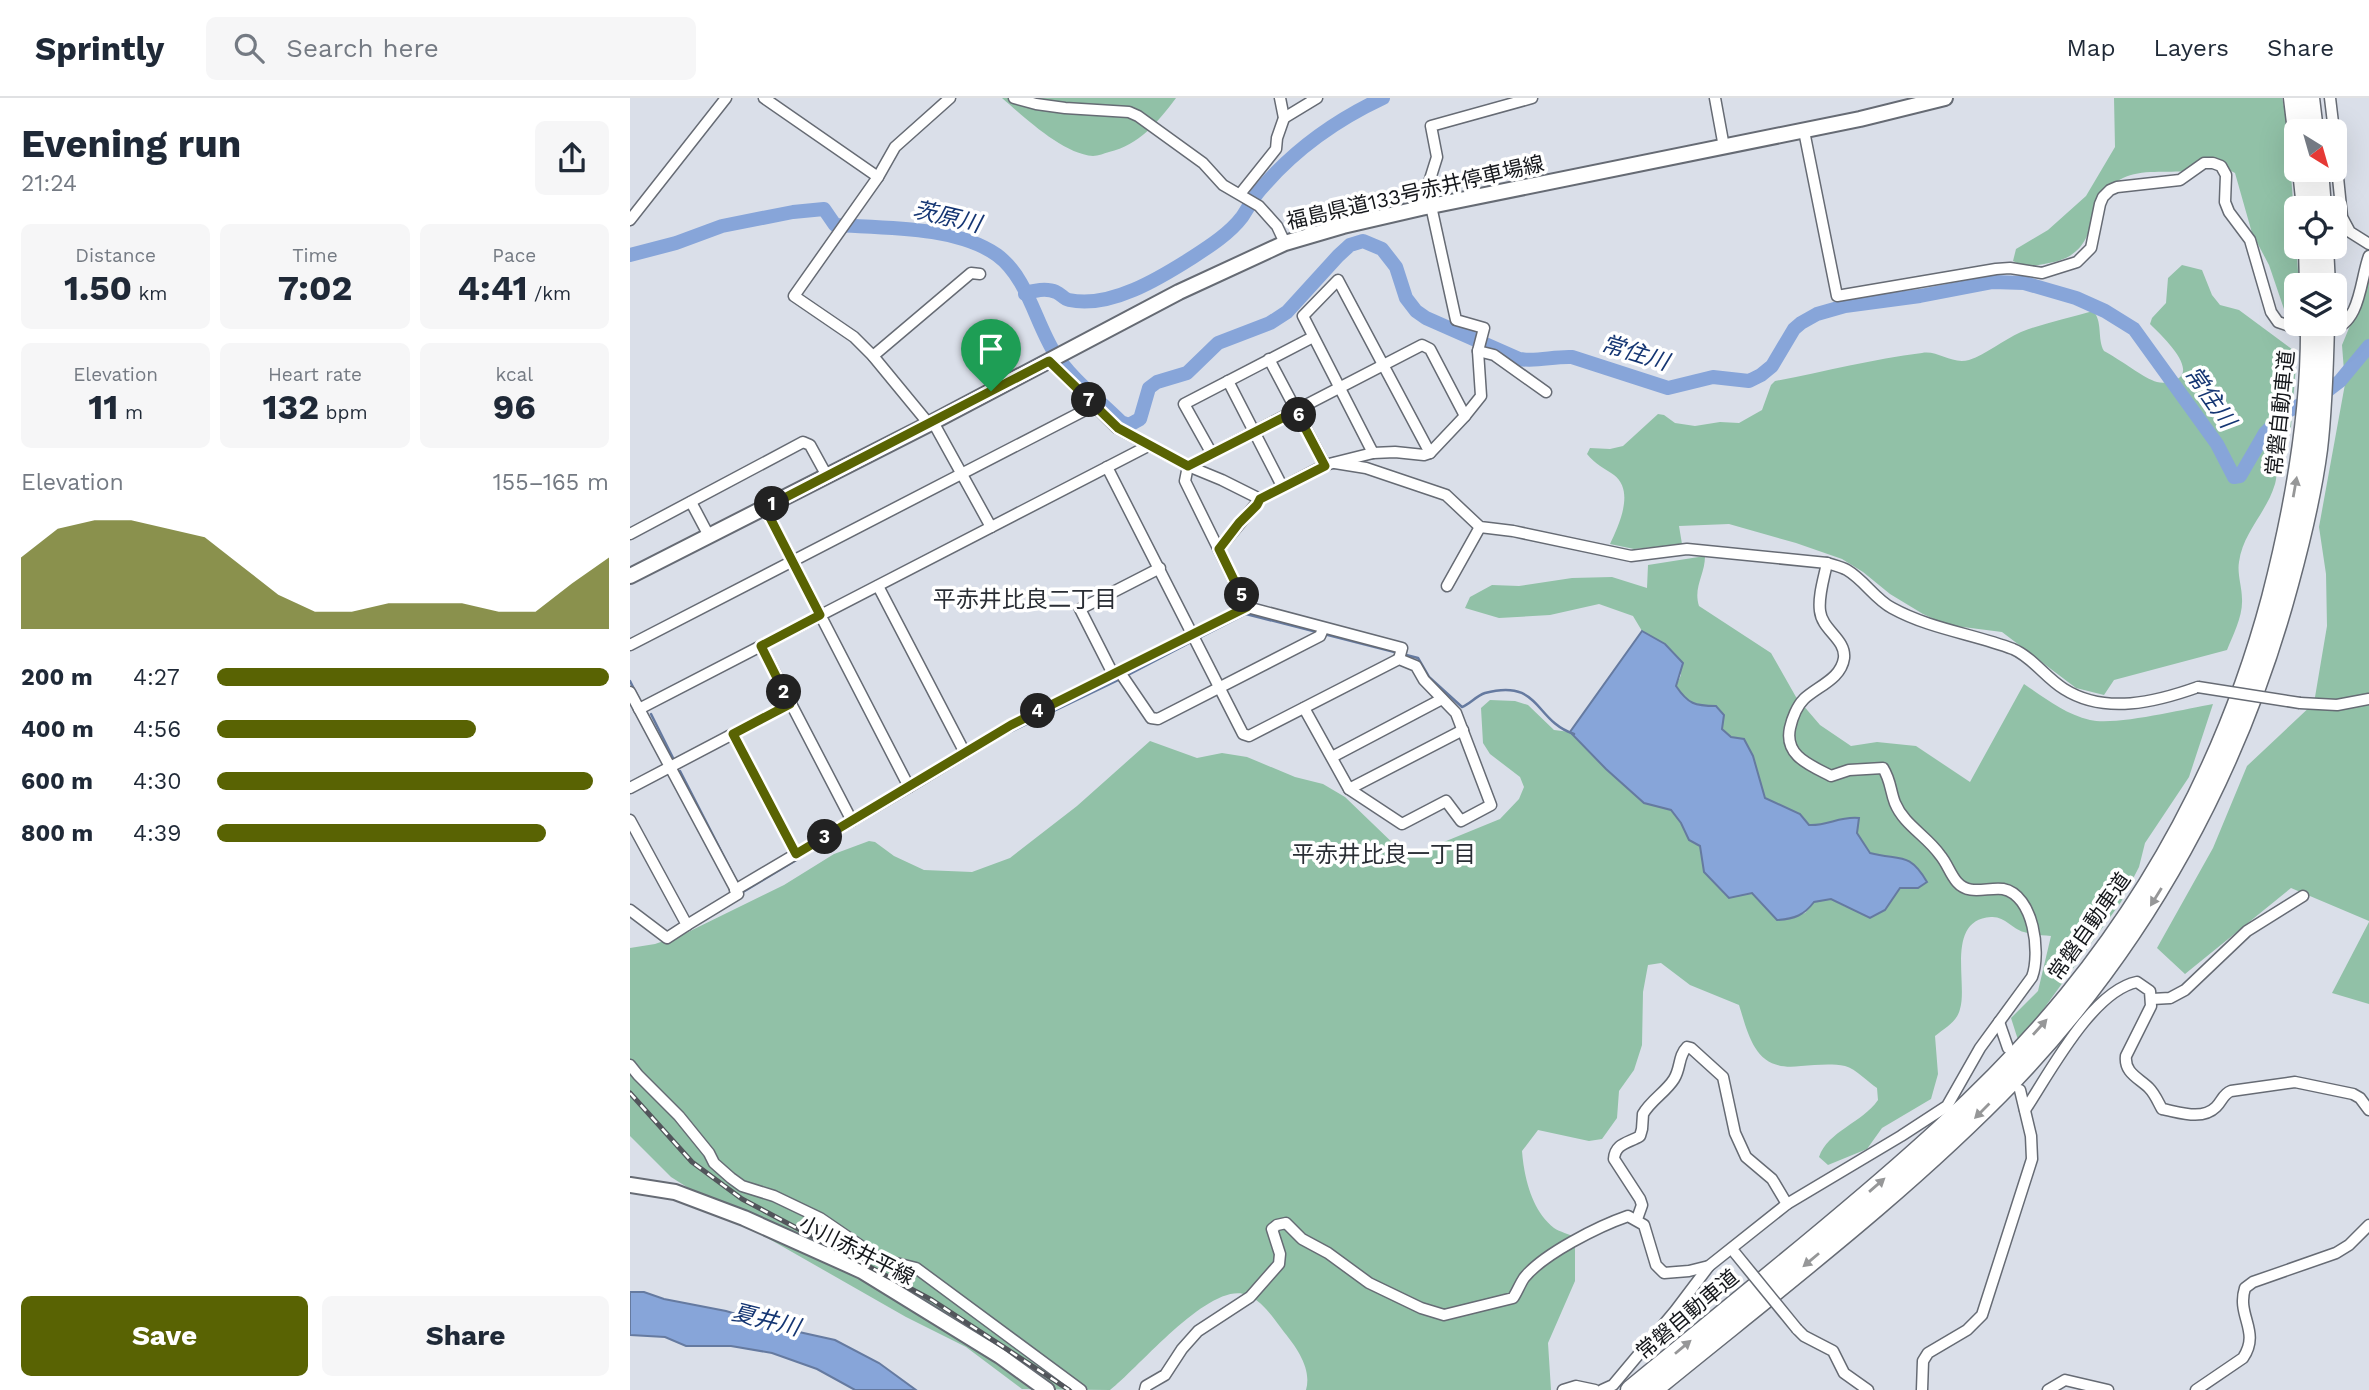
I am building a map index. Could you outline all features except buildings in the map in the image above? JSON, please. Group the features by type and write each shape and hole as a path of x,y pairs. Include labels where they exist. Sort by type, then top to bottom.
{"highway":[{"path":"2293,98 2296,119"},
{"path":"2310,98 2313,119"},
{"name":"常磐自動車道","path":"1630,1390 1842,1215 1949,1122 2066,998 2100,954 2159,864 2212,764 2236,708 2258,644 2282,554 2298,473 2305,420 2307,336"},
{"name":"常磐自動車道","path":"1653,1390 1912,1176 1962,1130 2047,1043 2111,964 2168,876 2222,771 2250,705 2276,631 2300,540 2318,449 2326,336"}],"main road":[{"name":"福島県道133号赤井停車場線","path":"630,576 931,423 1179,292 1285,243 1343,226 1426,207 1804,131 1891,105 1945,98"},
{"name":"小川赤井平線","path":"630,1185 675,1192 744,1218 862,1271 1000,1356 1047,1390"}],"street":[{"path":"630,220 726,98"},
{"path":"764,98 878,177"},
{"path":"950,98 895,147 878,177 794,296 854,337 931,423 991,527"},
{"path":"1014,98 1036,104 1129,112 1138,116 1203,163 1223,185 1259,206 1277,226 1285,243"},
{"path":"1242,194 1276,149 1284,118 1280,98"},
{"path":"1284,118 1317,98"},
{"path":"1219,549 1260,499 1330,464 1373,453 1430,453 1481,396 1478,349 1484,328 1457,320 1426,207 1437,157 1431,126 1531,98"},
{"path":"1715,98 1724,147"},
{"path":"2330,98 2333,119"},
{"path":"1804,131 1836,296 1996,269 2010,268 2042,273 2077,262 2091,248 2100,204 2110,190 2180,180 2204,163 2213,163 2221,166 2226,175 2225,202 2229,212 2250,240 2271,312 2277,322 2284,324"},
{"path":"2339,182 2342,216 2350,232 2369,244"},
{"path":"2347,321 2369,256"},
{"path":"873,356 971,273 980,274"},
{"path":"1373,453 1303,316 1338,280 1430,453"},
{"path":"1212,454 1184,404 1313,337"},
{"path":"1188,466 1422,345 1430,349 1465,416"},
{"path":"1478,349 1494,355 1546,392"},
{"path":"1054,358 1118,428 1148,446 1260,499"},
{"path":"1269,359 1296,411 1330,464"},
{"path":"1228,381 1282,486"},
{"path":"630,645 1095,405"},
{"path":"630,534 803,442 810,445 827,476"},
{"path":"639,709 1148,446"},
{"path":"1330,464 1366,468 1447,495 1480,527 1513,531 1631,556 1687,549 1827,563 1847,569 1891,607 1934,626 1982,638 2017,651 2064,690 2091,701 2123,704 2149,701 2198,687 2300,703 2337,705 2369,699"},
{"path":"1107,467 1243,734 1249,736 1400,655 1402,648 1322,632 1247,607 1185,481 1188,466"},
{"path":"691,502 709,536"},
{"path":"765,508 909,787"},
{"path":"1447,586 1480,527"},
{"path":"1602,1390 1614,1385 1709,1266 1733,1250 1787,1204 1947,1106 1980,1048 2032,977 2035,968 2033,927 2017,897 2005,890 1973,890 1956,881 1940,853 1907,821 1895,803 1891,781 1883,768 1849,770 1831,776 1795,756 1788,738 1792,719 1802,701 1839,672 1844,656 1841,643 1827,628 1820,612 1827,563"},
{"path":"1160,568 1080,609 1120,675 1151,718 1158,719 1322,632"},
{"path":"878,586 965,752"},
{"path":"735,890 1011,725 1196,638 1247,607"},
{"path":"761,646 852,821"},
{"path":"1304,708 1349,789 1402,824 1446,801 1461,821 1491,805 1456,713 1424,681 1416,666 1400,655"},
{"path":"630,692 738,894 667,938 630,910"},
{"path":"1332,757 1442,699"},
{"path":"630,788 790,704"},
{"path":"1349,789 1463,730"},
{"path":"733,734 796,854"},
{"path":"630,820 687,925"},
{"path":"2152,999 2170,998 2185,990 2247,932 2303,896"},
{"path":"2025,1110 2084,1021 2120,988 2137,982 2150,991 2151,1006 2125,1063 2132,1074 2155,1095 2162,1109 2203,1114 2217,1107 2226,1093 2231,1091 2295,1082 2353,1094 2360,1098 2369,1110"},
{"path":"1999,1022 2008,1048"},
{"path":"1637,1219 1642,1205 1614,1159 1615,1152 1622,1143 1640,1136 1643,1114 1674,1080 1686,1047 1691,1048 1723,1077 1735,1133 1746,1157 1772,1180 1787,1204"},
{"path":"630,1065 679,1116 709,1153 713,1163 742,1186 775,1196 820,1217 880,1259 916,1268 1082,1390"},
{"path":"1922,1390 1923,1362 1928,1353 1967,1330 1982,1315 2032,1159 2032,1136 2020,1090"},
{"path":"1145,1390 1166,1375 1182,1349 1198,1331 1250,1297 1279,1264 1280,1254 1272,1229 1286,1223 1301,1239 1328,1253 1369,1283 1421,1308 1444,1315 1513,1298 1524,1278 1553,1254 1609,1222 1628,1216 1644,1225 1656,1265 1664,1273 1709,1266"},
{"path":"2196,1390 2243,1358 2248,1350 2251,1334 2242,1307 2245,1289 2253,1282 2336,1253 2349,1245 2369,1225"},
{"path":"1733,1250 1797,1329 1804,1336 1833,1351 1844,1373 1868,1390"},
{"path":"2048,1390 2065,1380 2108,1390"},
{"path":"1563,1390 1576,1386 1595,1390"}],"green space":[{"path":"1002,98 1176,98 1155,124 1139,138 1120,149 1093,156 1081,154 1057,142"},
{"path":"2114,98 2282,98 2287,119 2284,119 2284,182 2292,182 2293,196 2284,196 2284,259 2297,259 2298,273 2284,273 2284,309 2269,265 2252,233 2235,173 2214,162 2188,171 2146,172 2123,178 2110,187 2101,199 2087,237 2079,248 2067,257 2034,266 2013,261 2016,249 2048,230 2086,196 2115,147"},
{"path":"2182,265 2202,270 2212,295 2220,305 2239,310 2297,353 2291,427 2273,437 2275,484 2241,551 2239,576 2242,605 2227,650 2114,680 2104,695 2076,688 2002,632 1947,625 1890,594 1842,559 1796,543 1729,524 1679,526 1682,544 1634,549 1610,544 1623,508 1624,490 1614,475 1587,454 1590,448 1610,449 1623,446 1658,414 1675,423 1695,426 1720,422 1739,423 1762,410 1775,381 1922,353 1957,361 1969,360 2021,332 2093,311 2098,320 2104,351 2157,382 2177,379 2183,373 2183,366 2168,342 2150,324 2166,303 2168,278"},
{"path":"2369,280 2369,921 2291,888 2185,974 2157,948 2213,848 2247,766 2314,703 2327,626 2326,574 2319,527 2345,384 2342,345"},
{"path":"1705,556 1697,593 1699,606 1771,653 1796,697 1820,725 1851,746 1877,742 1916,746 1970,782 2024,684 2072,714 2090,720 2133,719 2213,704 2189,777 2145,843 2139,867 2121,902 2019,1043 2011,1018 2038,991 2051,936 2024,932 1996,917 1977,921 1968,929 1961,955 1960,1009 1953,1021 1935,1036 1938,1074 1931,1099 1882,1128 1867,1149 1828,1165 1819,1157 1830,1140 1878,1100 1877,1088 1845,1066 1829,1064 1786,1067 1774,1064 1757,1051 1739,1005 1690,985 1661,963 1648,965 1643,992 1642,1045 1634,1070 1619,1091 1617,1118 1602,1139 1589,1141 1538,1130 1522,1151 1527,1183 1540,1213 1554,1228 1575,1237 1575,1281 1548,1343 1551,1390 1306,1390 1307,1374 1302,1359 1272,1316 1253,1298 1232,1294 1195,1313 1110,1390 1022,1389 966,1347 906,1317 764,1236 671,1177 630,1136 630,948 655,944 684,934 784,885 834,854 869,841 924,870 972,872 1010,858 1077,806 1150,741 1197,758 1222,753 1247,757 1295,777 1323,784 1345,797 1400,850 1412,855 1500,819 1519,799 1524,787 1520,777 1490,754 1483,743 1481,708 1490,700 1515,701 1528,705 1554,730 1570,732 1644,803 1671,810 1689,840 1700,846 1704,872 1729,898 1752,893 1777,920 1805,913 1814,902 1831,899 1846,907 1885,910 1900,888 1918,888 1881,856 1870,853 1857,833 1809,825 1800,814 1765,798 1753,756 1701,706 1686,700 1676,686 1681,675 1665,644 1642,631 1633,616 1599,604 1550,615 1499,618 1465,608 1470,597 1492,585 1519,586 1572,578 1612,577 1647,588 1648,565"},
{"path":"2369,922 2369,1004 2332,993"}],"water":[{"path":"1642,631 1665,644 1683,663 1676,686 1684,697 1697,704 1716,706 1724,715 1722,729 1731,737 1744,739 1753,756 1765,798 1800,814 1809,825 1859,818 1857,833 1870,853 1909,861 1927,882 1918,888 1900,888 1885,910 1870,918 1831,899 1814,902 1803,913 1794,917 1777,920 1752,893 1729,898 1704,872 1700,846 1689,840 1671,810 1644,803 1570,732"},
{"path":"630,1292 644,1292 664,1299 726,1311 835,1340 879,1363 916,1390 855,1390 817,1369 772,1353 731,1346 686,1346 665,1337 630,1335"}],"waterway":[{"name":"茨原川","path":"1025,294 1048,290 1069,300 1101,300 1134,290 1165,274 1232,228 1260,190 1301,150 1332,126 1383,98"},
{"name":"常住川","path":"630,255 676,243 722,226 793,212 824,209 835,225 919,230 961,238 997,255 1007,264 1023,287 1047,340 1061,362 1076,380 1121,422 1129,425 1140,419 1149,388 1157,382 1187,373 1218,343 1270,323 1287,312 1338,256 1350,245 1363,241 1382,249 1396,267 1406,298 1416,311 1426,318 1519,359 1572,357 1668,388 1713,377 1749,381 1772,366 1794,329 1817,314 1845,306 1920,296 1993,282 2024,283 2076,298 2105,311 2134,329 2217,444 2234,477 2240,476 2265,433 2286,412 2327,391 2340,381 2369,346"},
{"path":"1199,638 1246,614 1317,632"},
{"path":"1324,634 1418,658 1429,677 1462,707 1485,693 1517,691 1536,703 1561,728 1574,734"},
{"path":"1128,675 1193,641"},
{"path":"743,892 1006,734 1122,678"},
{"path":"630,681 638,697"},
{"path":"651,714 673,758"},
{"path":"680,771 738,884"}],"railway":[{"path":"630,1093 692,1162 742,1199 932,1300 1069,1390"}],"district":[{"name":"平赤井比良二丁目","path":"1025,599"},
{"name":"平赤井比良一丁目","path":"1384,854"}],"route":[{"path":"1049,361 1118,428 1188,466 1296,411 1325,466 1260,499 1219,549 1247,607 1011,725 796,854 733,734 790,704 761,646 820,615 765,508 991,391 1049,361"}],"water label":[{"name":"夏井川","path":"766,1320"}]}
